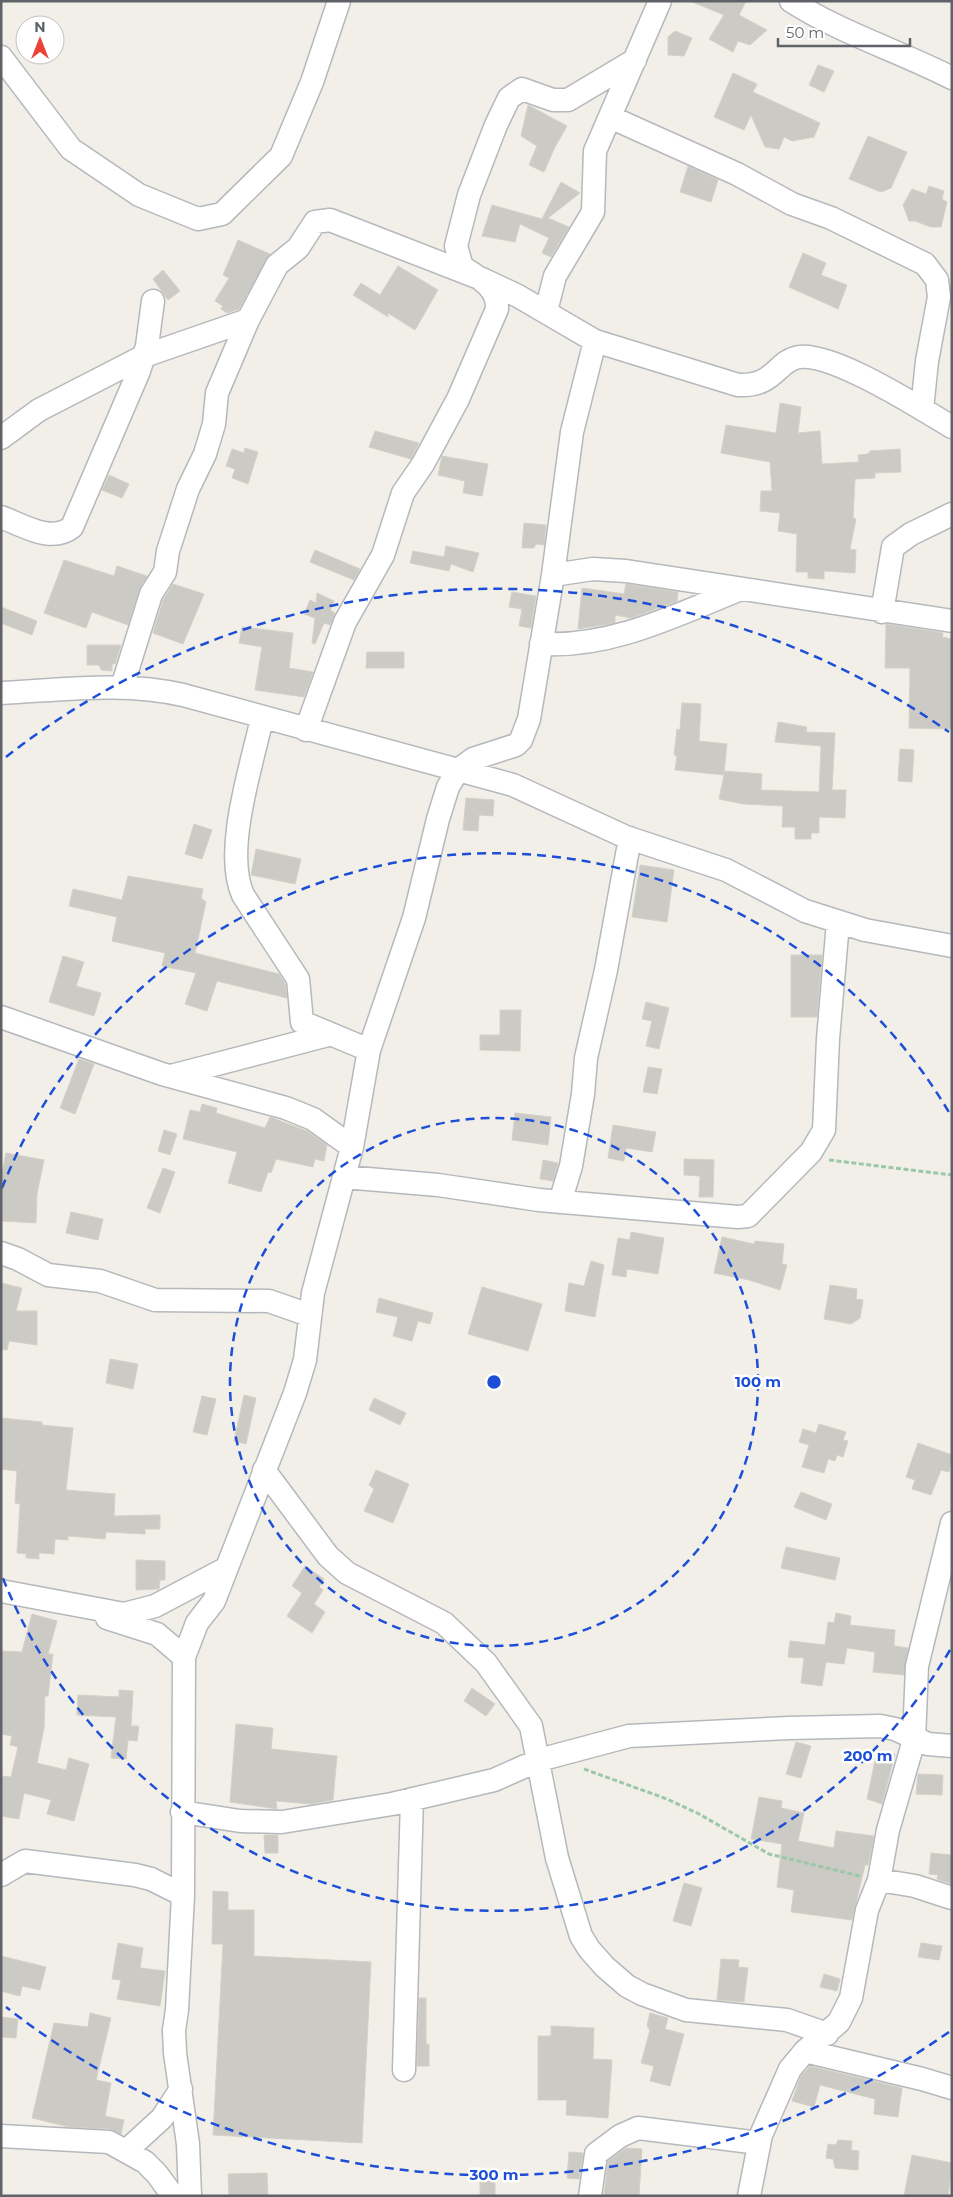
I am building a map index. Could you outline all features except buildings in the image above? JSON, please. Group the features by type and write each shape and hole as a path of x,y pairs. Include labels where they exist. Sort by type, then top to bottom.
{"street":[{"path":"1,58 71,149 139,195 198,219 222,214 281,156 312,82 339,1"},
{"path":"546,311 555,276 593,212 595,151 660,1"},
{"path":"791,1 814,16 907,56 952,78"},
{"path":"635,60 568,100 553,100 522,89 509,98 469,195 456,246 462,267 546,311 595,341 738,385 750,386 770,379 796,357 814,358 879,384 952,427"},
{"path":"610,117 737,174 792,204 831,218 925,264 937,280 940,297 928,360 922,409"},
{"path":"122,687 151,594 165,572 168,551 188,489 205,454 214,424 217,393 248,320 277,265 298,248 311,225 323,219 330,220 482,279 494,291 497,309 458,399 428,455 403,493 383,555 345,622 306,730"},
{"path":"1,517 47,534 64,534 72,527 129,399 144,356 153,301"},
{"path":"1,438 39,410 144,356 248,320"},
{"path":"190,2196 188,2144 174,2030 177,2010 183,1895 184,1657 197,1623 214,1601 295,1393 305,1360 309,1315 352,1147 369,1050 414,918 438,819 448,788 458,770 473,759 509,748 521,740 529,719 554,575 572,432 595,341"},
{"path":"882,612 893,547 911,534 952,514"},
{"path":"554,575 593,569 626,571 882,612 952,621"},
{"path":"541,644 561,645 635,631 741,588"},
{"path":"1,693 122,687 158,689 513,784 630,838 726,870 805,911 865,930 952,946"},
{"path":"262,718 236,839 236,881 243,895 298,979 300,1020 328,1035 369,1050"},
{"path":"560,1202 570,1166 583,1094 586,1058 606,970 630,838"},
{"path":"344,1177 438,1185 560,1202 738,1217 748,1216 806,1157 821,1137 825,1123 828,1039 838,922"},
{"path":"1,1017 170,1076 286,1108 313,1119 352,1147"},
{"path":"170,1076 328,1035"},
{"path":"1,1253 18,1259 48,1276 100,1281 155,1300 269,1302 309,1315"},
{"path":"264,1470 312,1536 334,1562 348,1573 444,1623 486,1663 531,1726 546,1758 557,1858 581,1936 589,1949 605,1967 627,1986 642,1994 686,2010 788,2020 827,2034"},
{"path":"749,2196 759,2143 790,2069 805,2051 827,2034 838,2022 850,1998 867,1910 879,1880 888,1830 914,1740 917,1666 952,1523"},
{"path":"1,1591 124,1614 156,1606 225,1570"},
{"path":"1,1591 103,1617 157,1634 184,1657"},
{"path":"182,1812 240,1821 282,1822 412,1799 494,1780 546,1758 597,1743 651,1733 880,1726 895,1729 914,1740 928,1744 952,1746"},
{"path":"404,2070 412,1799"},
{"path":"1,1875 25,1860 135,1874 151,1879 183,1895"},
{"path":"879,1880 915,1886 952,1898"},
{"path":"805,2051 952,2088"},
{"path":"126,2151 162,2118 181,2089"},
{"path":"590,2196 596,2154 631,2130 638,2128 759,2143"},
{"path":"1,2136 38,2140 100,2140 126,2151 145,2162 157,2174 173,2196"}],"path":[{"path":"806,1157 952,1175"},
{"path":"546,1758 666,1799 698,1814 769,1854 879,1880"}]}
